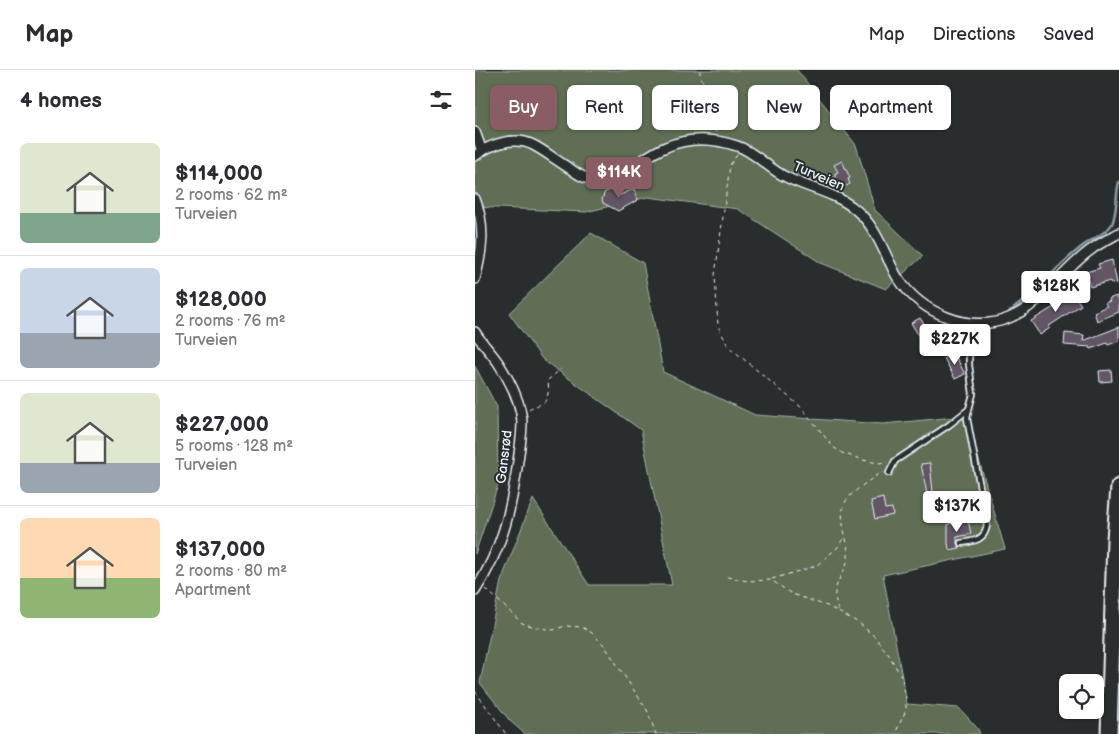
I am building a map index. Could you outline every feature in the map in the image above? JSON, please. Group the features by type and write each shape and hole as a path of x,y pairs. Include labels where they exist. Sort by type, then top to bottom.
{"main road":[{"path":"1109,734 1115,539 1119,487"}],"street":[{"name":"Turveien","path":"475,132 478,153 499,144 514,141 532,144 579,175 591,180 604,180 622,173 664,147 690,139 716,141 740,146 785,177 831,194 857,210 876,233 898,278 922,304 949,319 972,323 988,323 1008,319 1026,309 1092,249 1119,233"},
{"path":"475,200 481,214 482,242 475,279"},
{"name":"Gansrød","path":"475,332 499,364 521,411 522,432 506,526 498,548 477,588"}],"lane":[{"path":"961,543 971,542 983,536 986,533 987,525 967,418 973,394 969,365 969,342 972,323"},
{"path":"889,473 895,461 949,425 969,409"}],"path":[{"path":"700,70 700,75 717,115 716,141"},
{"path":"740,146 737,157 730,165 725,215 715,274 718,326 728,346 802,408 833,447 842,453 863,460 878,463 895,461"},
{"path":"521,411 543,404 546,401 549,389 548,380 561,369"},
{"path":"838,612 835,594 837,583 844,572 849,552 845,537 843,507 847,499 895,461"},
{"path":"727,577 748,581 771,580 816,566 838,547 845,537"},
{"path":"771,580 792,594 827,606 859,623 874,636 889,654 902,678 906,698 906,710 895,734"},
{"path":"477,588 493,594 521,623 553,630 565,626 583,627 592,633 604,645 647,710 656,734"},
{"path":"475,691 506,734"}],"green space":[{"path":"475,70 797,70 809,85 748,85 748,130 820,130 820,99 830,112 830,130 844,130 856,145 875,210 923,256 886,289 821,263 738,209 648,197 586,212 475,207"},
{"path":"591,233 643,263 663,372 755,415 883,424 966,416 1005,549 883,575 907,704 959,708 978,729 980,734 525,734 510,721 480,683 501,581 533,499 589,585 672,585 641,430 543,360 509,313"},
{"path":"475,366 497,407 498,485 475,554"}],"building":[{"path":"842,161 850,178 848,179 850,184 841,188 840,186 837,187 833,178 836,177 834,174 838,172 834,165"},
{"path":"614,189 618,196 634,189 638,200 618,211 603,203 602,199 605,192"},
{"path":"1112,260 1117,283 1111,284 1110,281 1090,287 1086,272 1100,268 1098,264"},
{"path":"1072,291 1081,305 1049,326 1050,328 1040,335 1031,321 1057,305 1055,302"},
{"path":"1116,296 1117,299 1119,298 1119,312 1097,321 1094,312 1107,306 1105,303"},
{"path":"920,318 930,333 921,339 911,323"},
{"path":"1119,327 1119,341 1108,345 1107,343 1091,349 1090,347 1064,345 1065,333 1084,335 1083,341"},
{"path":"954,353 965,374 955,379 944,358"},
{"path":"1111,370 1112,381 1100,382 1099,371"},
{"path":"930,463 933,492 927,494 921,464"},
{"path":"883,498 885,509 892,508 893,515 875,519 871,501"},
{"path":"968,520 971,534 957,537 957,544 960,548 949,550 948,524"}],"waterway":[{"path":"1009,312 1029,296 1074,253 1110,227 1115,214 1119,182"}]}
